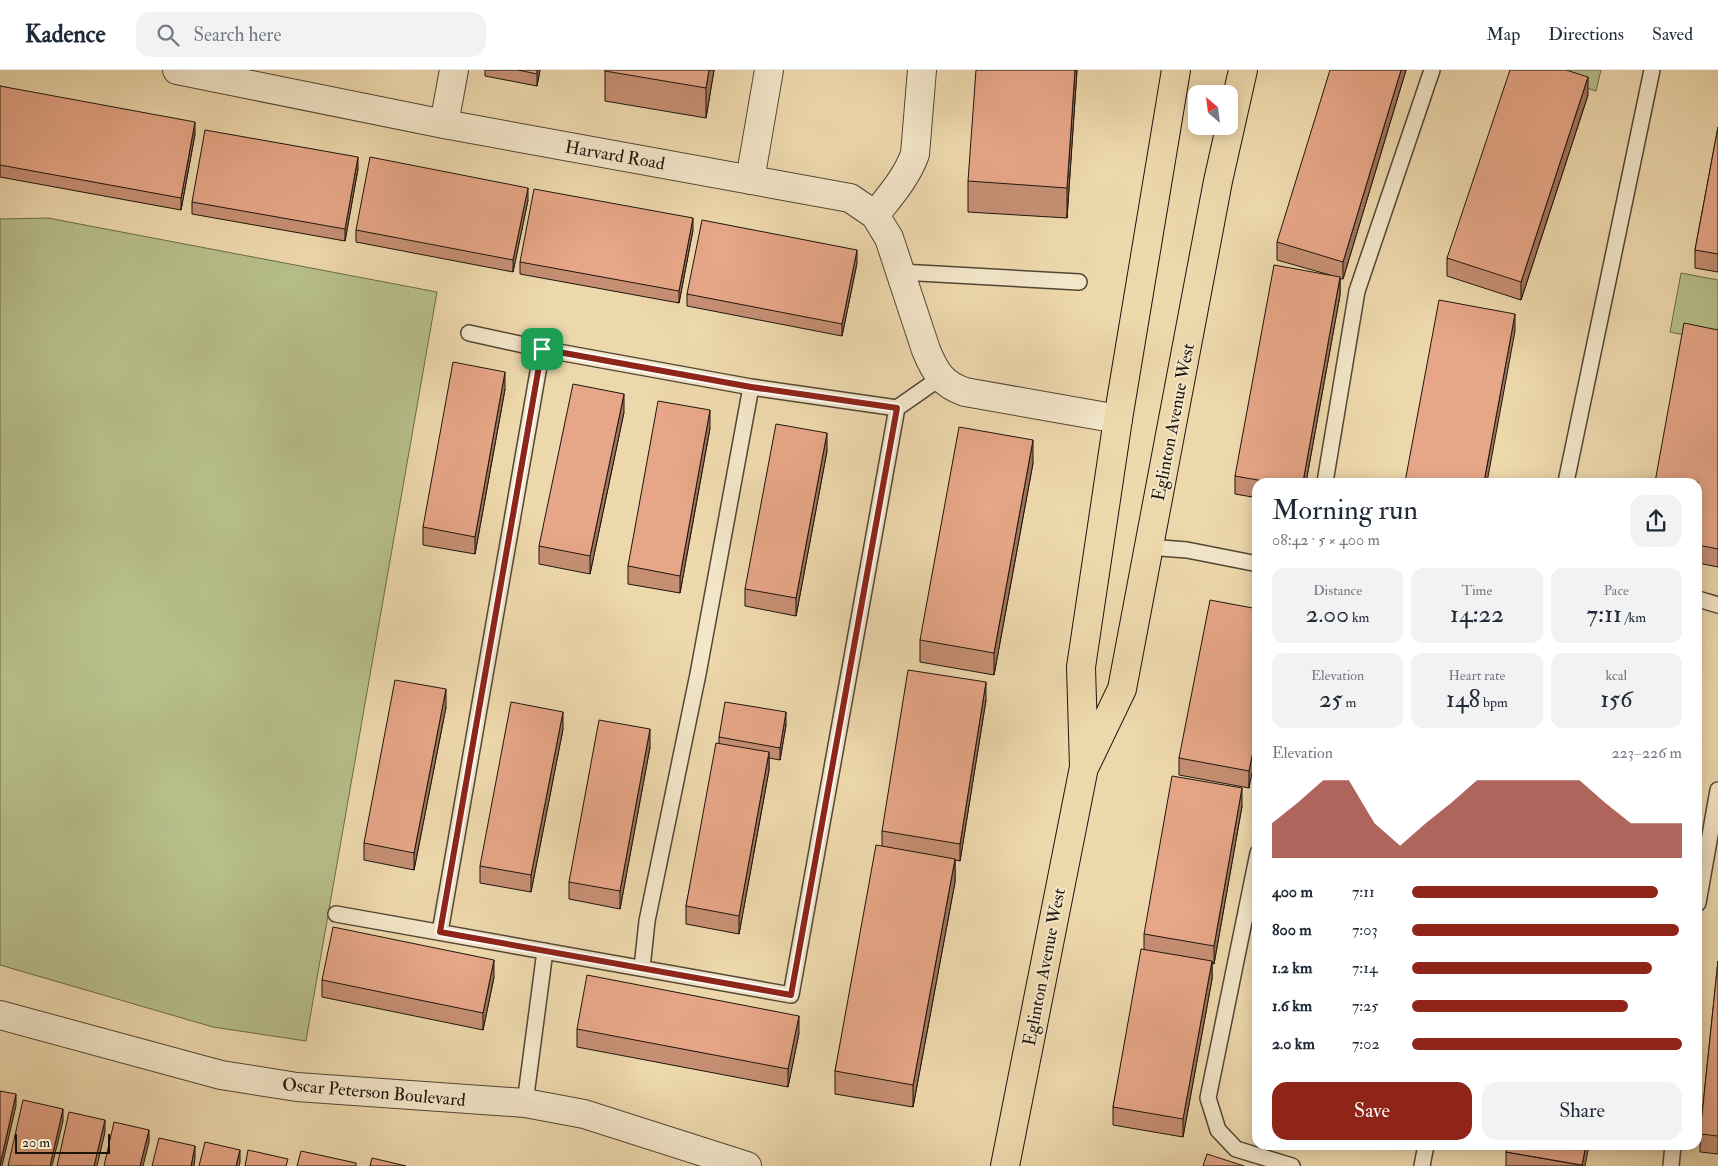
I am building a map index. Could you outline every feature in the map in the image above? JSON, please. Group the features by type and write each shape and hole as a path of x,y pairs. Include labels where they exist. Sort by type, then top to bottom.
{"main road":[{"name":"Eglinton Avenue West","path":"1005,1166 1084,767 1081,667 1118,419 1176,70"},
{"name":"Eglinton Avenue West","path":"1084,767 1122,689 1218,181 1243,70"}],"street":[{"name":"Harvard Road","path":"177,70 444,124 850,198 876,215 889,238 926,350 940,378"},
{"path":"444,124 454,70"},
{"path":"750,180 769,70"},
{"path":"876,215 904,177 915,154 922,70"},
{"path":"940,378 965,392 1118,419"},
{"name":"Oscar Peterson Boulevard","path":"0,1015 221,1075 297,1087 525,1103 584,1114 747,1166"}],"lane":[{"path":"1327,478 1357,291 1432,70"},
{"path":"1567,478 1652,70"},
{"path":"900,272 1079,282"},
{"path":"469,333 542,349 751,387 897,408 940,378"},
{"path":"440,932 542,349"},
{"path":"642,968 647,922 698,674 751,387"},
{"path":"336,914 791,995 897,408"},
{"path":"1148,547 1187,550 1252,563"},
{"path":"1702,600 1718,604"},
{"path":"1702,880 1718,790"},
{"path":"1252,882 1208,1098 1218,1130 1236,1149 1292,1166"},
{"path":"525,1103 545,950"},
{"path":"1422,1166 1425,1150"},
{"path":"1670,1166 1672,1150"}],"green space":[{"path":"1532,70 1601,70 1596,91"},
{"path":"48,218 437,292 306,1041 213,1027 0,965 0,219"},
{"path":"1681,273 1718,280 1718,342 1670,332"}],"building":[{"path":"518,70 537,70 537,74"},
{"path":"605,70 709,70 706,88"},
{"path":"976,70 1075,70 1067,188 968,181"},
{"path":"1330,70 1401,70 1343,262 1277,242"},
{"path":"1510,70 1566,70 1588,77 1521,282 1447,258"},
{"path":"0,86 195,122 181,198 0,165"},
{"path":"1718,127 1718,254 1695,250"},
{"path":"205,130 358,157 345,229 192,202"},
{"path":"370,157 528,188 513,260 356,230"},
{"path":"534,189 693,218 679,291 520,262"},
{"path":"702,220 857,250 842,324 687,294"},
{"path":"1274,265 1340,277 1304,478 1252,479 1235,476"},
{"path":"1439,300 1515,314 1485,478 1406,478"},
{"path":"1684,323 1718,330 1718,549 1702,546 1702,478 1656,478"},
{"path":"453,362 505,372 475,537 423,527"},
{"path":"573,384 624,394 590,556 539,546"},
{"path":"658,401 710,410 680,576 628,566"},
{"path":"776,424 827,433 796,598 745,589"},
{"path":"959,427 1033,440 994,653 920,640"},
{"path":"1210,600 1252,608 1252,756 1249,771 1179,758"},
{"path":"908,670 986,682 960,844 882,831"},
{"path":"395,680 446,689 414,853 364,843"},
{"path":"511,702 563,712 531,875 480,866"},
{"path":"725,702 786,712 780,748 719,737"},
{"path":"599,720 650,729 620,891 569,882"},
{"path":"716,743 769,752 739,916 686,906"},
{"path":"1172,776 1242,788 1214,946 1144,934"},
{"path":"876,845 955,859 913,1085 835,1071"},
{"path":"333,927 494,960 483,1013 322,980"},
{"path":"1141,949 1212,961 1183,1119 1113,1107"},
{"path":"1718,961 1718,1136 1702,1134 1702,1115"},
{"path":"587,975 799,1016 788,1069 577,1029"},
{"path":"0,1091 16,1094 0,1165"},
{"path":"23,1100 63,1109 50,1166 8,1166"},
{"path":"69,1112 105,1120 94,1166 57,1166"},
{"path":"114,1122 149,1130 140,1166 104,1166"},
{"path":"159,1138 195,1146 191,1166 152,1166"},
{"path":"205,1142 240,1150 236,1166 199,1166"},
{"path":"248,1150 288,1159 286,1166 245,1166"},
{"path":"1506,1150 1585,1150 1582,1165 1506,1152"},
{"path":"301,1151 356,1163 356,1166 297,1166"},
{"path":"1207,1154 1244,1166 1203,1166"},
{"path":"372,1158 406,1166 370,1166"}],"route":[{"path":"542,349 751,387 897,408 791,995 440,932 542,349"}]}
